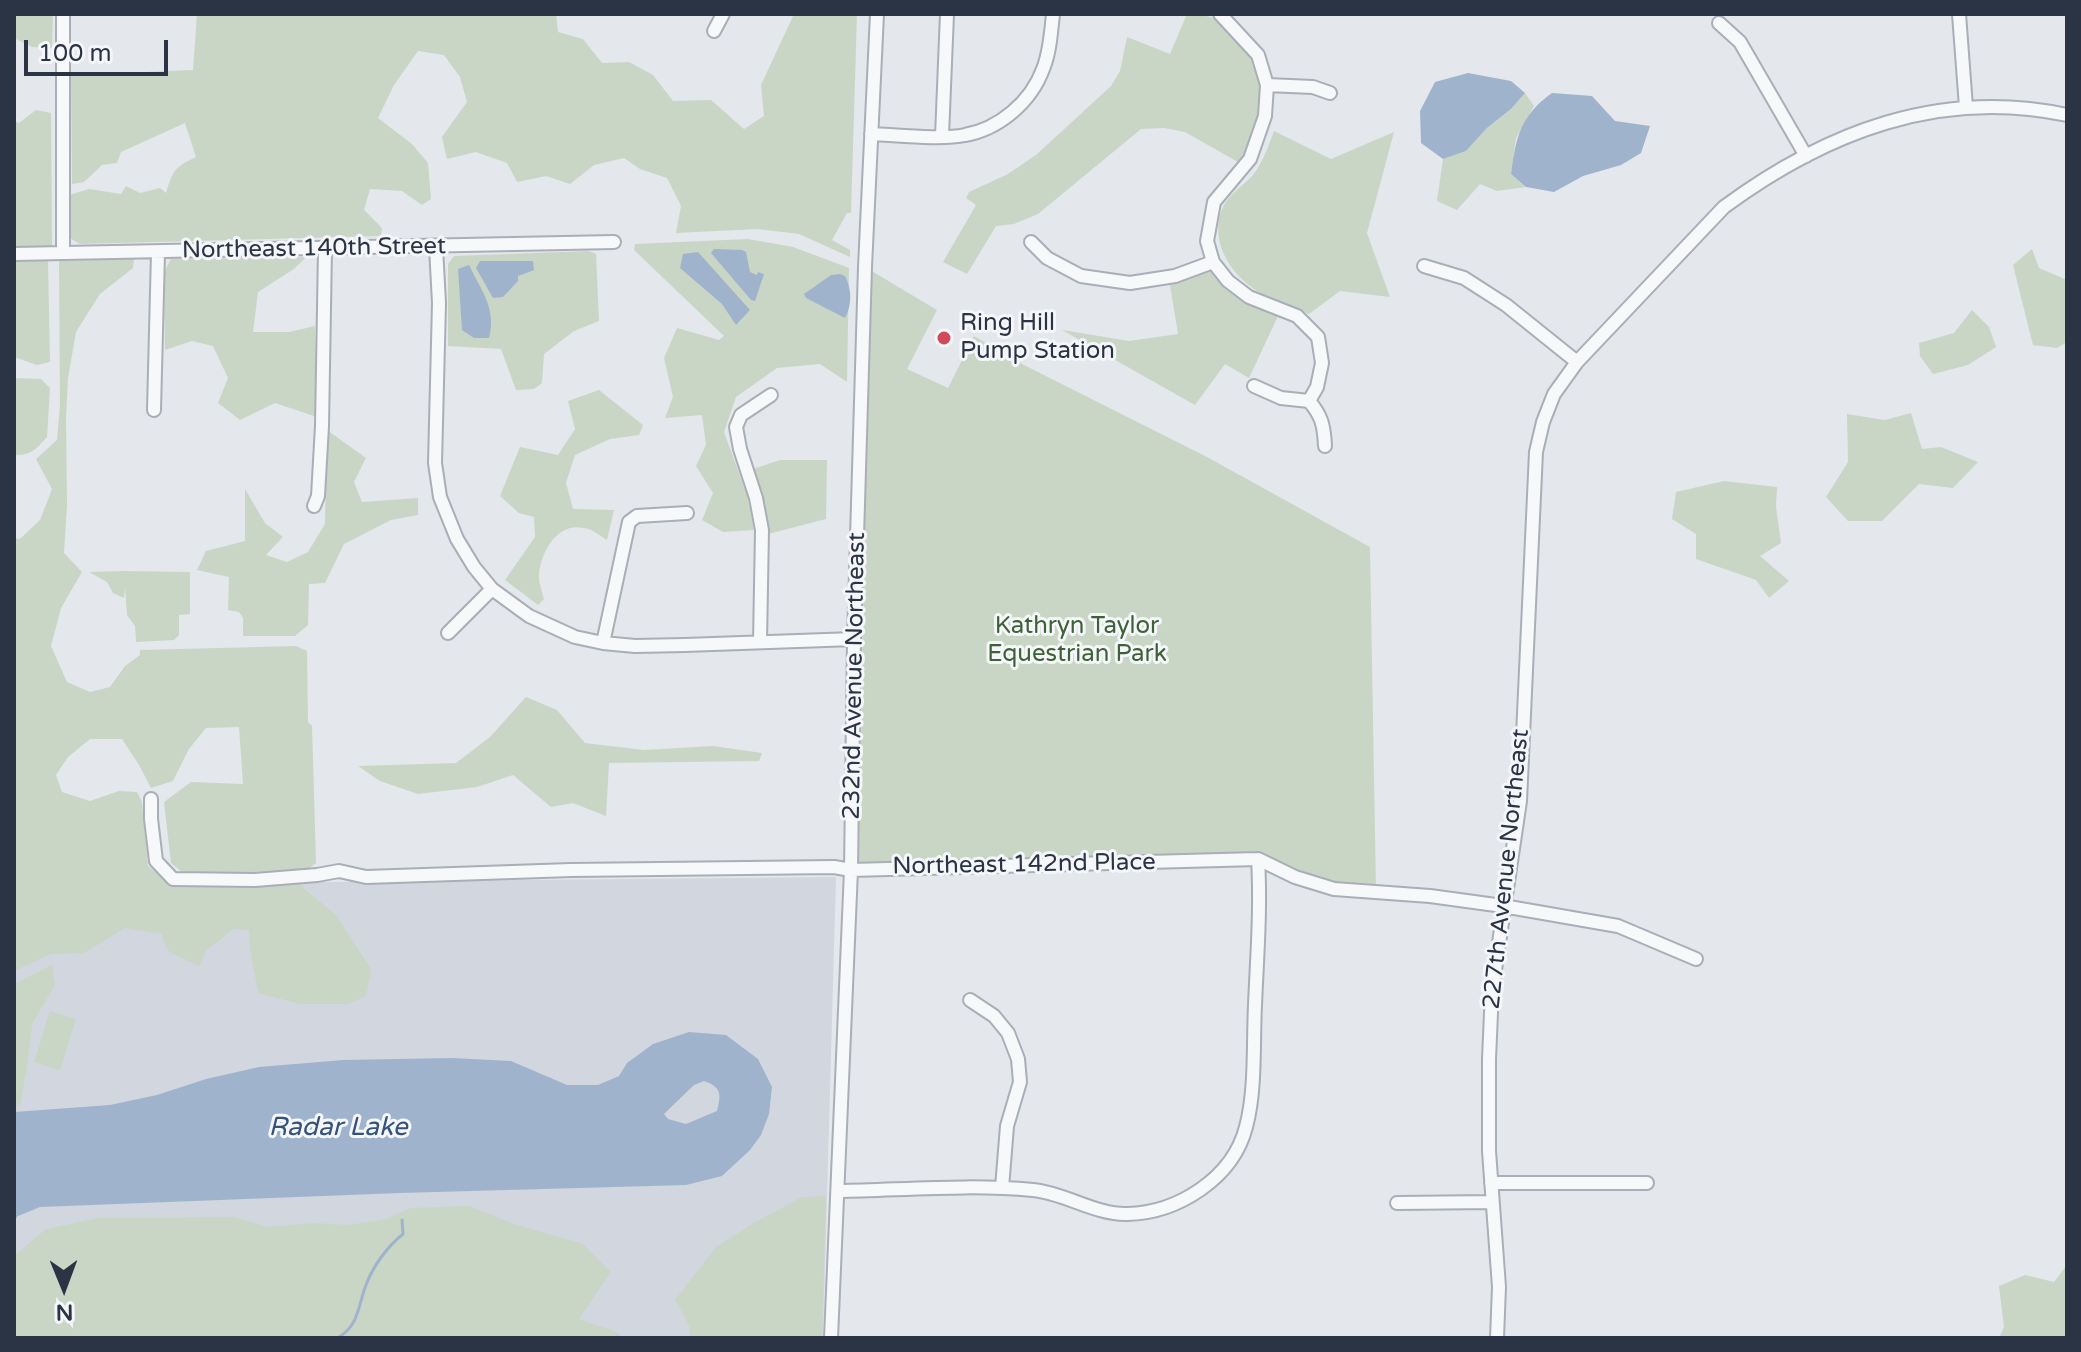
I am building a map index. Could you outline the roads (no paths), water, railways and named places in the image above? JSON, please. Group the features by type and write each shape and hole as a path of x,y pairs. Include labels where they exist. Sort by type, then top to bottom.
{"street":[{"path":"63,14 63,253"},
{"path":"714,31 723,14"},
{"name":"232nd Avenue Northeast","path":"831,1338 851,870 865,267 877,14"},
{"path":"942,136 947,14"},
{"path":"871,134 965,135 1000,123 1028,97 1043,70 1053,14"},
{"path":"1220,14 1258,55 1267,85 1265,116 1250,159 1214,202 1207,241 1213,262 1228,281 1249,297 1297,316 1318,337 1322,363 1317,387 1309,401"},
{"path":"1959,14 1966,107"},
{"path":"1719,23 1740,42 1806,156"},
{"path":"1267,85 1313,87 1330,93"},
{"name":"227th Avenue Northeast","path":"1497,1338 1499,1287 1488,1120 1492,990 1520,801 1536,452 1554,394 1577,362 1724,207 1806,156 1834,141 1886,122 1934,111 1966,107 2012,108 2067,115"},
{"name":"Northeast 140th Street","path":"14,254 614,242"},
{"path":"1031,242 1047,258 1081,276 1130,283 1175,276 1213,262"},
{"path":"436,247 439,303 435,463 440,497 457,539 492,589 529,616 575,637 603,643 635,646 854,639"},
{"path":"314,506 318,496 322,426 325,249"},
{"path":"154,410 158,253"},
{"path":"1424,266 1464,278 1485,291 1577,362"},
{"path":"1254,386 1281,398 1309,401 1319,412 1325,446"},
{"path":"760,642 762,530 736,427 741,415 771,395"},
{"path":"603,643 629,522 637,516 687,513"},
{"path":"448,633 492,589"},
{"name":"Northeast 142nd Place","path":"151,799 156,861 173,879 255,880 339,871 366,877 571,870 834,867 851,870 1258,859 1295,877 1334,889 1430,896 1618,926 1696,959"},
{"path":"838,1191 1035,1190 1059,1194 1095,1209 1124,1215 1157,1211 1191,1197 1215,1177 1233,1155 1246,1129 1251,1099 1260,891 1258,859"},
{"path":"970,1000 994,1016 1008,1033 1018,1059 1020,1082 1007,1126 1002,1188"},
{"path":"1491,1183 1647,1183"},
{"path":"1397,1203 1492,1202"}],"water":[{"path":"1468,73 1511,81 1525,93 1466,151 1443,159 1421,143 1420,111 1435,82"},
{"path":"1552,93 1592,96 1615,121 1650,126 1641,153 1621,165 1583,176 1554,192 1526,187 1511,174 1518,138 1526,119"},
{"path":"714,249 746,252 750,272 764,274 755,301 711,253"},
{"path":"698,252 750,310 736,325 722,304 680,268 683,254"},
{"path":"480,261 533,261 534,270 518,276 518,281 503,297 493,298 476,268"},
{"path":"469,265 489,309 489,338 474,338 462,330 458,269"},
{"path":"831,275 845,276 850,292 845,318 806,298 804,294"},
{"name":"Radar Lake","path":"689,1032 726,1035 758,1059 772,1087 769,1114 761,1135 750,1150 722,1176 686,1185 40,1207 18,1216 14,1221 14,1112 110,1105 259,1067 343,1060 452,1058 511,1061 567,1085 598,1085 619,1076 627,1063 653,1044","holes":["704,1081 719,1092 717,1111 686,1124 668,1119 664,1114 694,1085"]}],"waterway":[{"path":"337,1338 354,1322 366,1285 377,1264 403,1234 402,1220"}],"place":[{"name":"Ring Hill Pump Station","path":"944,338"}],"park label":[{"name":"Kathryn Taylor Equestrian Park","path":"1077,641"}]}
